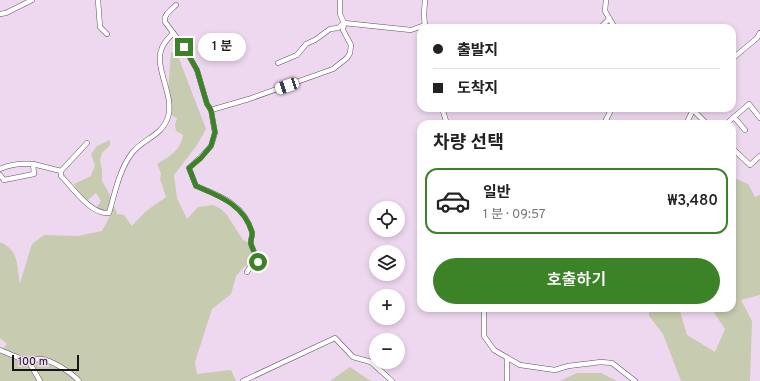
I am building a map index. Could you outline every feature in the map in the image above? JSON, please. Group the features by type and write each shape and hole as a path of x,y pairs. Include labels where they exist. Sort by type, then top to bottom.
{"street":[{"path":"0,14 6,13 32,0"},
{"path":"98,0 100,28 107,34"},
{"path":"211,110 249,99 333,69 347,58 350,53 351,46 343,30 344,24 340,14 340,0"},
{"path":"425,0 425,24"},
{"path":"606,0 605,11 612,24"},
{"path":"176,5 164,19 184,47 197,70 207,104 211,110 215,132 211,146 201,158 189,168 196,186 222,197 245,216 253,234 251,242 258,262 250,267 247,272"},
{"path":"604,24 608,19"},
{"path":"278,62 297,55 306,44 315,40 330,29 338,28 344,24 411,30 417,29"},
{"path":"87,143 61,171 61,176 93,209 100,212 109,213 124,165 132,153 144,141 159,132 168,118 170,110 161,68 161,50 164,43 173,33"},
{"path":"736,56 757,38 760,33"},
{"path":"731,120 748,104 760,118"},
{"path":"696,112 703,120"},
{"path":"734,117 745,130"},
{"path":"736,152 750,165 760,156"},
{"path":"0,169 11,164 23,163 61,171"},
{"path":"0,174 4,180 34,174 33,164"},
{"path":"484,312 484,336 494,350 520,365 555,370 568,366 602,362 612,363 635,381"},
{"path":"244,381 335,338 353,356 371,362 392,381"},
{"path":"0,350 29,362 40,381"},
{"path":"507,358 507,380"},
{"path":"29,362 39,359 59,365 75,376 79,381"}],"green space":[{"path":"171,52 178,56 206,129 197,145 174,175 177,198 187,219 198,207 213,205 221,209 227,215 243,240 249,243 255,262 244,267 236,276 231,294 212,309 195,362 197,374 231,370 236,381 0,381 0,348 3,349 7,344 0,338 0,242 14,254 20,283 32,244 44,235 78,236 102,231 110,216 106,211 96,208 101,201 96,193 87,201 74,184 91,176 95,165 91,154 97,146 110,140 110,145 102,153 100,160 102,181 110,195 117,214 124,215 132,226 145,212 166,197 160,179 161,173 157,164 170,156 177,149 183,135 176,131 175,125 177,118 172,115 166,99 168,92"},
{"path":"736,179 748,184 755,197 760,195 760,295 741,300 752,321 750,381 681,381 663,334 649,316 649,312 680,312 687,335 715,352 725,329 714,312 736,312"},
{"path":"350,367 369,380 371,381 330,381"},
{"path":"577,373 601,373 617,381 560,381"}],"route":[{"path":"184,47 197,70 207,104 211,110 215,132 211,146 201,158 189,168 196,186 222,197 245,216 253,234 251,242 258,262"}]}
